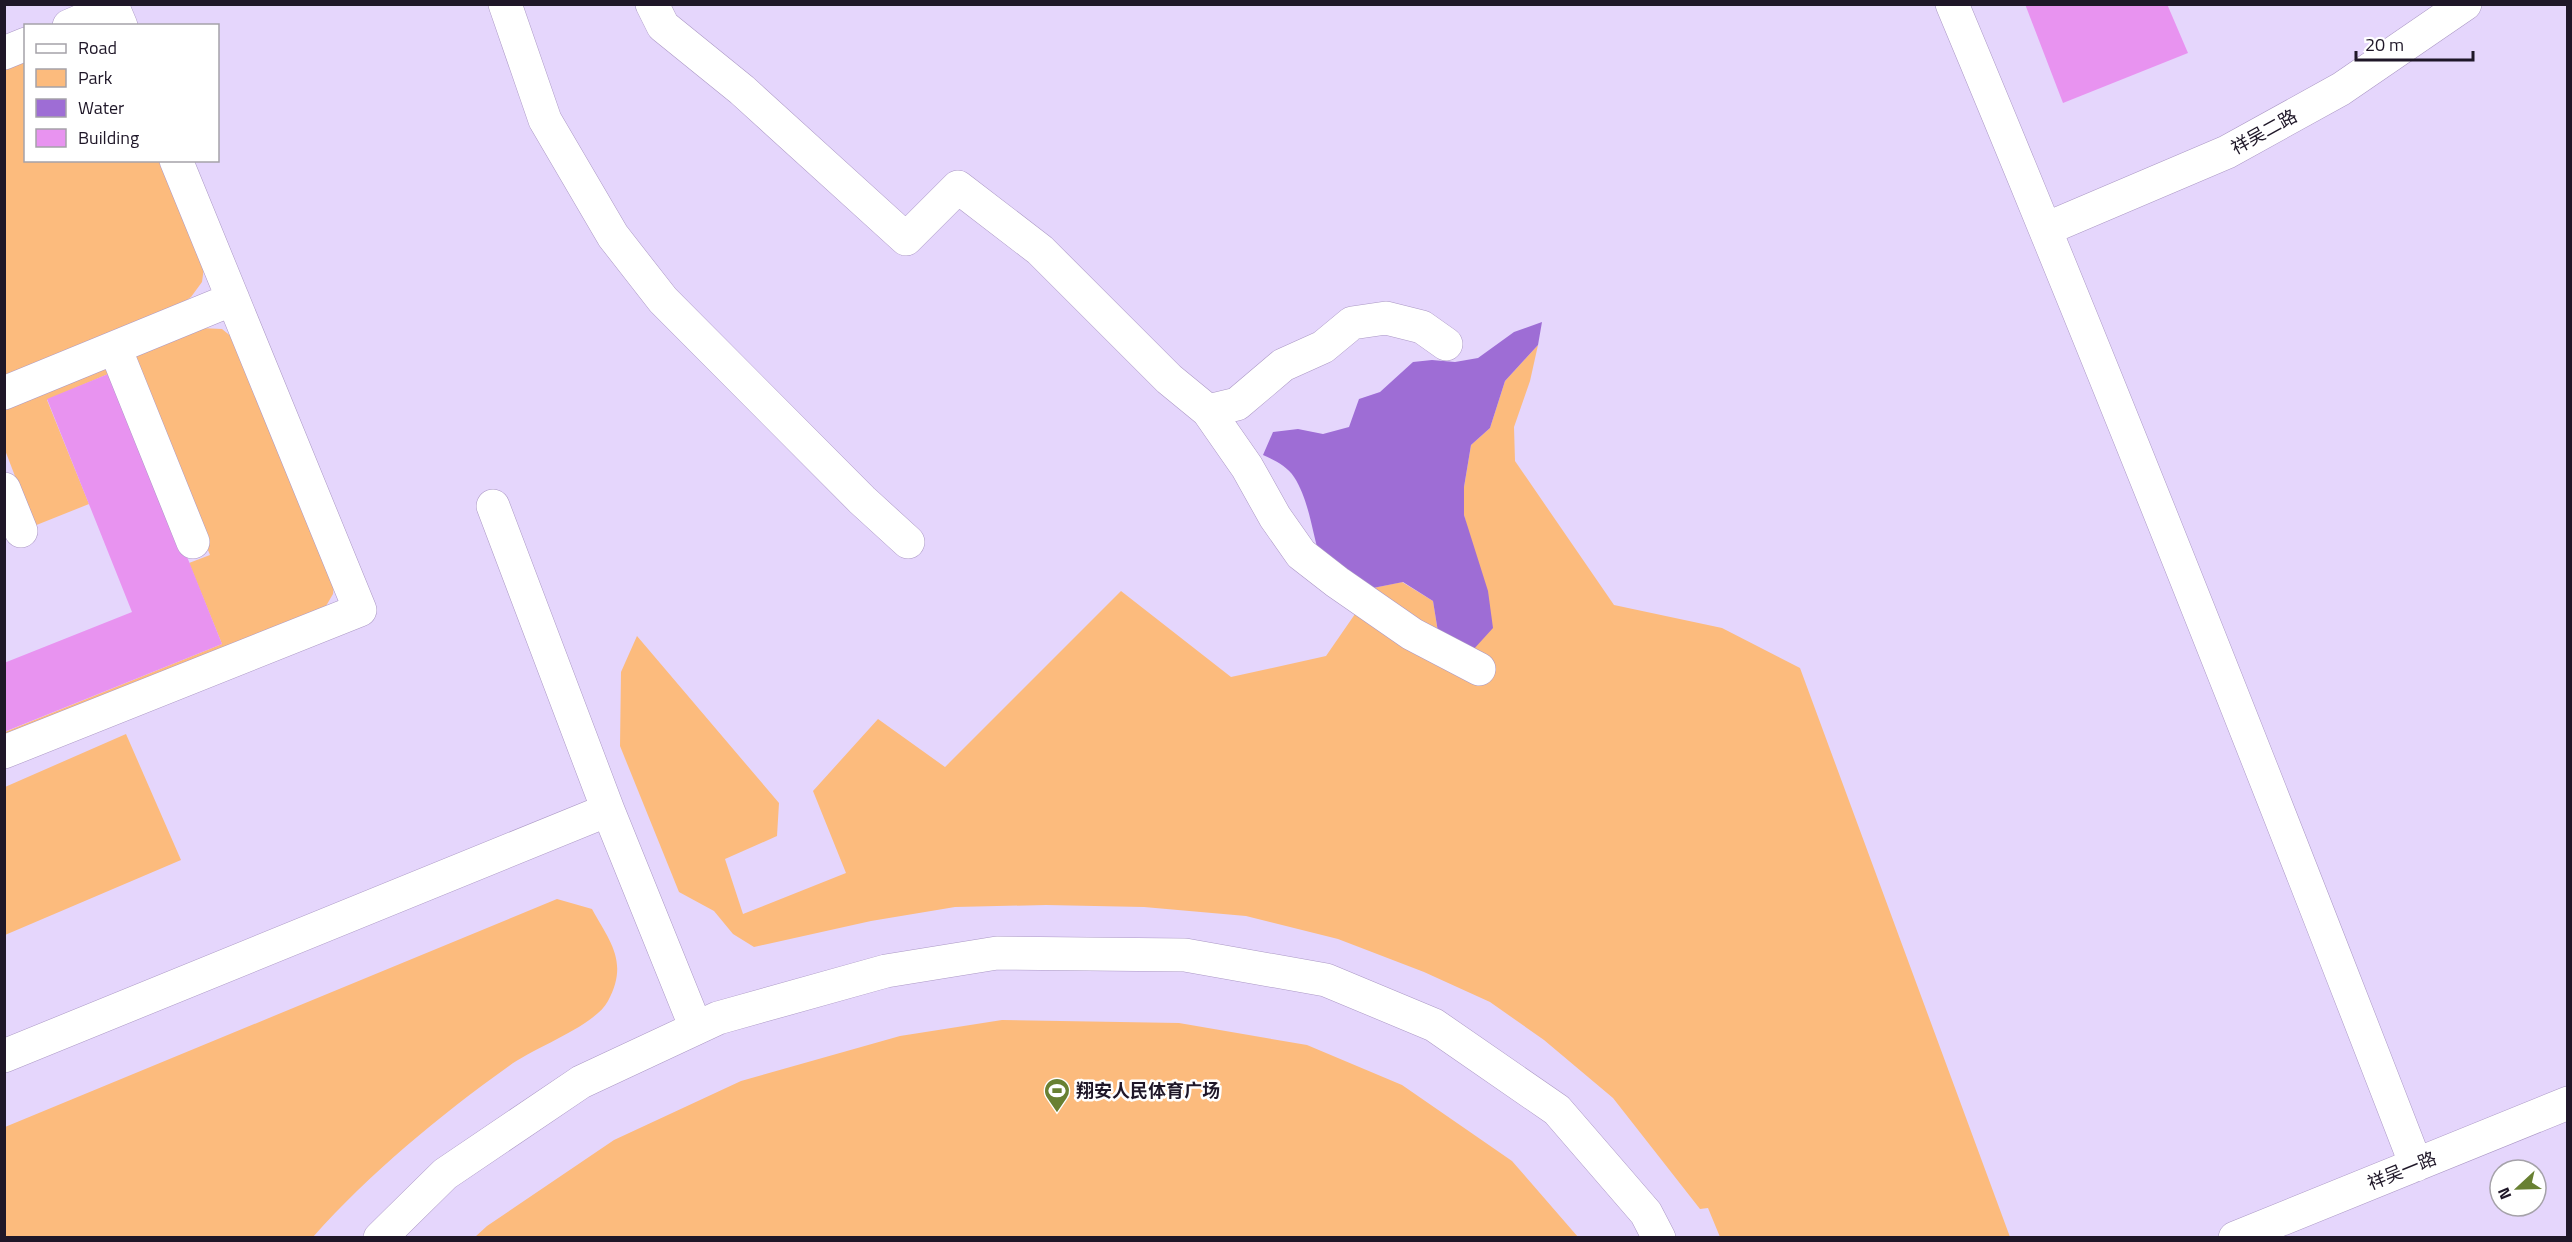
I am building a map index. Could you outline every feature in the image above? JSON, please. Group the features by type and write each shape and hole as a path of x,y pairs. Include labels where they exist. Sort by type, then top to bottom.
{"street":[{"path":"505,4 545,120 613,236 663,300 862,500 908,542"},
{"path":"652,4 663,26 742,90 906,239 958,187 1040,250 1169,379 1208,411 1247,467 1275,517 1301,554 1336,582 1412,634 1479,669"},
{"path":"1952,4 2046,229 2309,889 2416,1165"},
{"name":"祥吴二路","path":"2046,229 2227,152 2341,89 2465,4"},
{"path":"74,24 113,7 120,24"},
{"path":"4,53 24,45"},
{"path":"4,752 360,610 177,162"},
{"path":"4,393 232,299"},
{"path":"1208,411 1237,404 1283,365 1323,347 1352,323 1386,318 1422,327 1446,344"},
{"path":"115,348 193,542"},
{"path":"4,489 21,531"},
{"path":"493,506 608,810 696,1028"},
{"path":"4,1056 608,810"},
{"path":"380,1238 445,1174 581,1082 696,1028 718,1018 886,971 998,953 1185,955 1326,981 1434,1025 1557,1110 1646,1214 1659,1238"},
{"name":"祥吴一路","path":"2235,1238 2568,1103"}],"green space":[{"path":"24,56 24,162 164,162 205,260 202,282 191,297 167,314 4,380 4,65"},
{"path":"200,328 222,329 238,342 335,573 333,594 319,618 5,741 5,732 222,644 189,563 210,555 130,356"},
{"path":"1538,345 1530,381 1514,427 1515,461 1614,605 1722,628 1800,668 2010,1237 1720,1237 1708,1208 1700,1209 1613,1098 1544,1040 1490,1002 1424,972 1338,939 1246,916 1144,907 1046,905 955,907 871,921 754,947 733,934 714,911 679,892 620,746 621,672 637,636 779,803 777,836 725,859 743,914 846,873 813,791 878,719 945,767 1121,591 1231,677 1326,656 1373,588 1402,582 1433,601 1439,638 1472,547 1464,515 1464,487 1471,445 1490,428 1505,381"},
{"path":"110,364 113,372 47,400 89,504 34,526 5,450 5,407"},
{"path":"126,734 181,860 5,935 5,787"},
{"path":"557,899 592,909 611,942 617,963 617,975 608,1001 590,1019 509,1066 431,1125 358,1190 313,1237 5,1237 5,1127"},
{"name":"翔安人民体育广场","path":"1002,1020 1179,1023 1307,1045 1402,1085 1512,1161 1578,1237 475,1237 487,1226 614,1140 741,1081 900,1036"}],"water":[{"path":"1542,322 1538,345 1505,381 1490,428 1471,445 1464,487 1464,515 1488,591 1493,628 1473,650 1439,638 1433,601 1403,582 1373,588 1319,554 1299,485 1288,470 1263,455 1273,432 1298,429 1323,434 1349,427 1359,399 1380,392 1413,362 1432,360 1455,362 1478,358 1514,332"}],"building":[{"path":"2025,4 2167,4 2188,53 2063,103"},
{"path":"113,372 222,644 4,732 4,663 132,612 47,399"}],"place":[{"name":"翔安人民体育广场","path":"1057,1114"}]}
